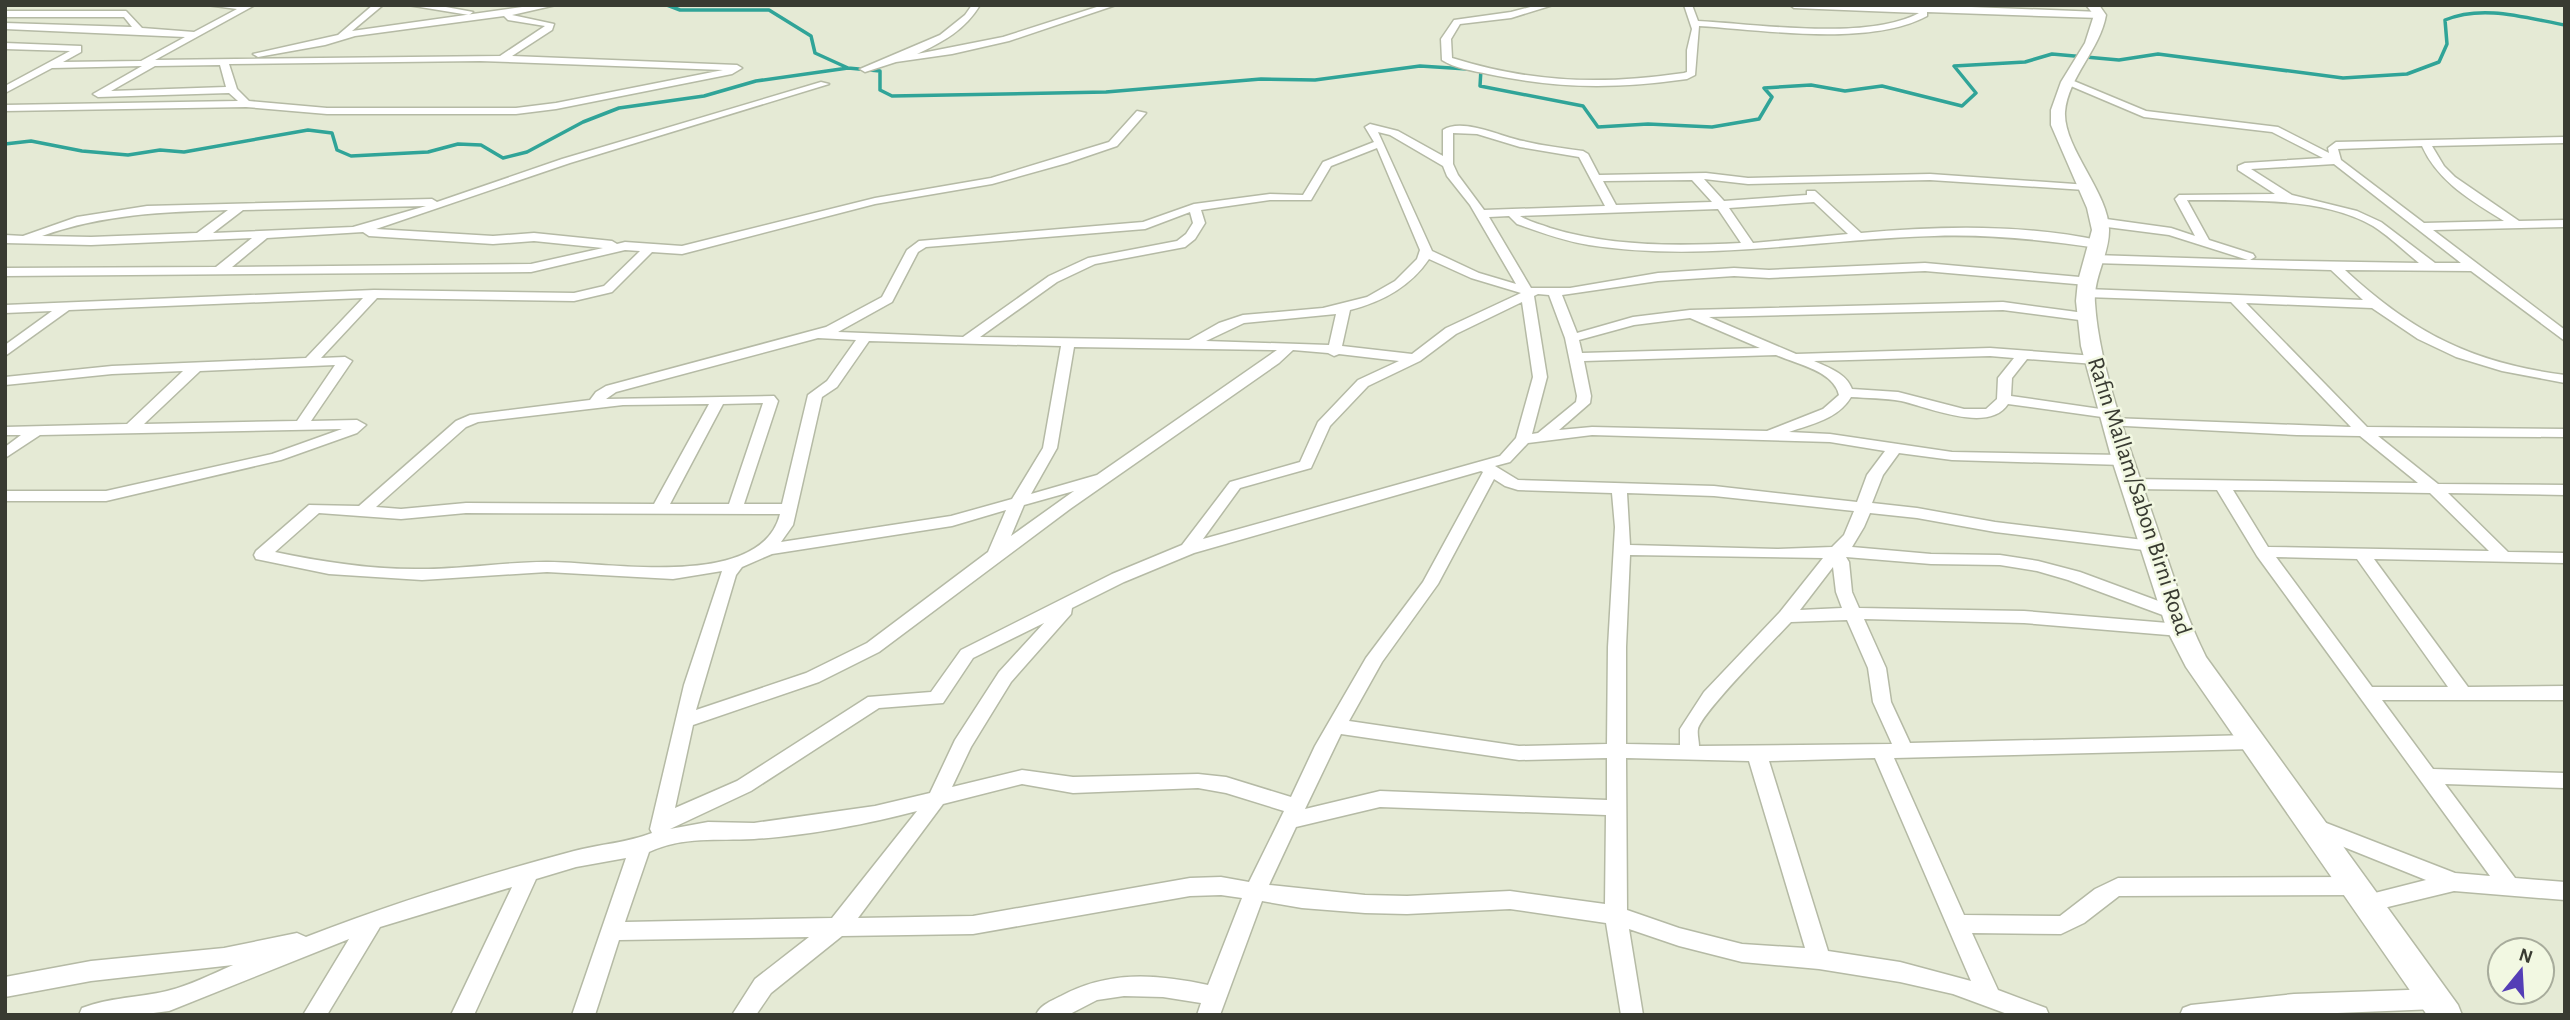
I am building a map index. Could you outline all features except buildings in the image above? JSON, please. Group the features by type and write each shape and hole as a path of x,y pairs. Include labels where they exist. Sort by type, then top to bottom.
{"street":[{"path":"5,14 21,5"},
{"path":"41,14 61,5"},
{"path":"211,5 250,6"},
{"path":"207,62 325,42 337,37 379,5"},
{"path":"412,5 551,24 549,28 503,58"},
{"path":"337,37 552,5"},
{"path":"865,69 929,46 971,15 976,5"},
{"path":"895,60 1012,39 1112,5"},
{"path":"1460,21 1503,17 1549,5"},
{"path":"1468,10 1446,39 1449,61 1491,72 1593,85 1646,82 1690,75 1696,29 1688,5"},
{"path":"1808,29 1796,5 2096,10"},
{"path":"73,107 250,6"},
{"path":"1855,6 1873,30"},
{"path":"1694,23 1873,30 1901,26 1917,20 1924,14 1918,8"},
{"name":"Rafin Mallam/Sabon Birni Road","path":"2096,10 2099,29 2069,82 2056,114 2058,125 2085,187 2093,260 2087,317 2095,360 2123,460 2177,622 2195,661 2441,1007"},
{"path":"5,14 126,14 139,30"},
{"path":"5,26 139,30 197,35"},
{"path":"5,46 80,48 5,90"},
{"path":"5,108 246,104 286,110 516,111 556,106 632,89 705,79 737,68 628,60 503,58 52,65"},
{"path":"224,62 232,90 246,104"},
{"path":"2069,82 2144,114 2274,129 2336,162 2565,337"},
{"path":"353,231 389,222 661,131 824,84"},
{"path":"98,93 232,90"},
{"path":"5,239 91,242 353,231 493,240 534,237 682,250 875,201 1004,178 1113,144 1141,113"},
{"path":"1448,164 1394,133 1370,127 1380,143 1427,253 1458,270 1527,291 1570,292 1658,277 1734,272 1769,274 1924,267 1967,268 2093,260 2471,267"},
{"path":"653,836 744,786 875,702 936,698 967,654 1118,578 1188,549 1487,468 1505,459 1523,439 1540,377 1527,291 1475,204 1453,176 1448,164 1448,130 1459,129 1493,135 1520,144 1579,152 1583,154 1597,178 1612,209"},
{"path":"2336,162 2333,148 2336,145 2565,140"},
{"path":"2425,142 2435,164 2468,192 2518,225"},
{"path":"596,403 601,395 611,389 818,335 872,310 887,299 914,250 923,244 1145,225 1194,207 1256,198 1307,198 1327,164 1380,143"},
{"path":"2288,198 2242,168 2336,162"},
{"path":"1597,178 1695,176 1748,181 1930,177 2085,187"},
{"path":"1695,176 1721,205 1749,246"},
{"path":"1796,180 1858,237"},
{"path":"2205,244 2181,199 2183,197 2288,198 2365,216 2432,267"},
{"path":"1479,214 1721,205 1818,198"},
{"path":"23,240 77,220 130,211 445,202"},
{"path":"198,238 240,207"},
{"path":"966,341 1053,279 1092,261 1181,244 1191,236 1199,223 1194,207"},
{"path":"1513,213 1521,222 1587,241 1688,249 1913,233 1984,232 2236,300 2376,304"},
{"path":"2419,227 2565,223"},
{"path":"2093,260 2161,230 2278,264"},
{"path":"220,270 262,236"},
{"path":"5,272 531,268 625,246"},
{"path":"5,309 373,294 574,297 608,289 648,249"},
{"path":"1189,346 1216,328 1238,321 1344,308 1391,292 1401,285 1427,253"},
{"path":"2334,266 2402,324 2463,355 2537,376 2565,379"},
{"path":"1543,436 1583,403 1572,338 1554,290"},
{"path":"1188,549 1235,485 1306,464 1323,425 1352,391 1415,358 1451,331 1527,291"},
{"path":"311,362 373,294"},
{"path":"2236,300 2364,432 2436,490 2504,557"},
{"path":"1572,338 1633,321 1689,314 2003,306 2087,317"},
{"path":"9,347 64,308"},
{"path":"1334,352 1344,308"},
{"path":"1689,314 1839,379 1847,393"},
{"path":"818,335 966,341 1289,346 1415,358"},
{"path":"768,549 780,535 789,509 815,395 832,384 865,337"},
{"path":"993,556 1018,502 1050,448 1068,343"},
{"path":"685,721 779,692 856,657 937,602 993,556 1099,479 1274,360 1289,346"},
{"path":"1576,357 1779,351"},
{"path":"1795,358 1990,352 2095,360"},
{"path":"1847,393 1898,396 1964,413 1996,411 2004,399 2005,378 2024,354"},
{"path":"5,381 112,370 345,360 300,425"},
{"path":"130,429 197,366"},
{"path":"1764,435 1830,411 1843,402 1847,393"},
{"path":"363,511 467,421 596,403 765,398 771,401 735,509"},
{"path":"2004,399 2110,418 2364,432 2565,433"},
{"path":"659,509 718,400"},
{"path":"5,431 359,425 307,449 106,496 7,497"},
{"path":"5,454 36,431"},
{"path":"1523,439 1604,431 1764,435 1830,438 1952,456 2123,460"},
{"path":"1690,752 1689,729 1696,717 1711,697 1786,616 1835,553 1846,545 1865,508 1876,472 1894,449"},
{"path":"1487,468 1518,485 1714,491 1926,514 1995,527 2152,546"},
{"path":"1046,1015 1082,996 1110,987 1177,988 1211,1005 1255,892 1291,813 1375,658 1430,584 1487,468"},
{"path":"789,509 466,508 401,514 313,509 264,553 263,557 328,569 422,576 547,567 673,574 736,563 768,549 952,521 1099,479"},
{"path":"2131,484 2565,490"},
{"path":"1619,487 1623,527 1617,648 1616,915 1632,1015"},
{"path":"2223,487 2263,552 2510,888"},
{"path":"1622,550 1835,553 2000,560 2038,566 2074,576 2177,622"},
{"path":"2263,552 2565,558"},
{"path":"1835,553 1841,562 1842,584 1877,668 1882,702 1904,750"},
{"path":"2362,554 2463,694"},
{"path":"583,1015 612,932 653,836 693,685 728,575 736,563"},
{"path":"743,1015 763,986 837,928 937,799 962,745 1005,677 1072,603"},
{"path":"1786,616 1854,614 2177,622"},
{"path":"2365,694 2565,693"},
{"path":"1336,726 1519,753 1617,751 1757,754 2253,742"},
{"path":"1881,751 1989,996"},
{"path":"1757,754 1819,959"},
{"path":"2428,776 2565,781"},
{"path":"90,1015 127,1006 169,1001 373,920 653,836 708,830 754,831 895,810 1022,777 1073,785 1198,781 1226,785 1291,813 1380,799 1617,808"},
{"path":"2312,825 2454,882"},
{"path":"462,1015 529,873"},
{"path":"1957,924 2061,925 2074,922 2103,891 2118,887 2361,895 2454,882 2565,891"},
{"path":"612,932 974,925 1190,887 1221,886 1302,899 1365,904 1407,905 1510,900 1616,915 1679,937 1742,953 1819,959 1900,972 1953,984 2038,1015"},
{"path":"314,1015 373,920"},
{"path":"5,987 91,971 224,958 343,932"},
{"path":"2195,1014 2294,1004 2441,1007"}],"waterway":[{"path":"667,5 680,10 769,10 811,36 815,53 848,68"},
{"path":"1477,69 1481,69 1480,86 1583,106 1598,127 1648,124 1712,127 1759,119 1772,97 1764,88 1811,85 1845,91 1882,86 1962,106 1976,93 1954,66 2025,62 2052,54 2119,60 2158,54 2343,78 2407,74 2439,62 2447,44 2445,20 2459,15 2505,14 2565,25"},
{"path":"848,68 880,71 880,90 892,96 1106,92 1261,79 1315,80 1420,66 1467,69"},
{"path":"5,144 31,141 82,151 128,155 160,150 184,152 308,130 332,133 337,150 351,156 428,152 458,144 481,145 503,158 527,152 583,122 619,108 704,96 756,81 848,68"}]}
